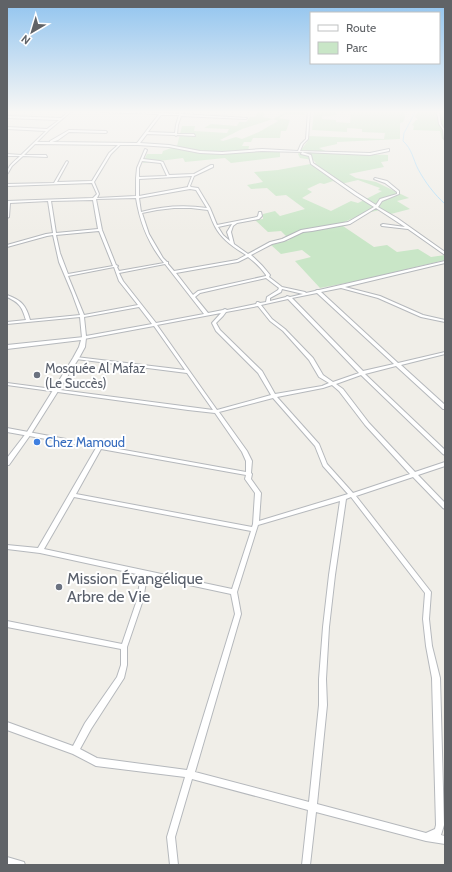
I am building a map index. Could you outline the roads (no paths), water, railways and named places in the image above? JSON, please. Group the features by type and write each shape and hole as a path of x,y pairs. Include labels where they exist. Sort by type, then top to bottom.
{"street":[{"path":"7,173 10,166 25,152"},
{"path":"93,182 112,152"},
{"path":"145,152 138,168 136,197 147,234 206,314"},
{"path":"198,152 227,153 235,152"},
{"path":"301,152 310,156 312,163 377,206 445,254"},
{"path":"315,152 370,154 380,152"},
{"path":"7,155 46,156"},
{"path":"141,160 162,163 168,175"},
{"path":"55,183 68,162"},
{"path":"137,178 168,175 194,175 212,166"},
{"path":"190,188 194,175"},
{"path":"174,272 238,261 271,243 283,240 302,231 349,223 377,206 381,200 396,195 398,192 386,182 375,179"},
{"path":"7,185 93,182"},
{"path":"93,182 98,194 94,199 100,230 121,281 155,325 244,451 249,460 248,479 258,493 254,526 234,592 238,614 171,837 174,865"},
{"path":"7,217 8,202 136,197 190,188 198,189 201,199 224,238 249,255 263,267 268,274 267,277 281,288 305,294"},
{"path":"7,463 56,392 82,347 84,338 82,316 77,299 69,284 54,234 49,200"},
{"path":"140,213 154,209 186,206 208,209"},
{"path":"216,226 258,218 260,213"},
{"path":"234,245 229,232 237,221"},
{"path":"383,225 408,228"},
{"path":"7,246 32,238 54,234 100,230"},
{"path":"7,347 84,338 155,325 305,294 445,262"},
{"path":"118,272 167,263"},
{"path":"67,275 116,266"},
{"path":"193,297 199,292 267,277"},
{"path":"341,286 379,297 422,316 445,321"},
{"path":"268,301 270,297 281,288"},
{"path":"317,291 445,408"},
{"path":"7,296 24,306 28,320"},
{"path":"288,297 445,454"},
{"path":"258,303 271,320 284,330 311,359 321,376 327,382 333,384 349,400 367,424 445,507"},
{"path":"7,322 82,316 140,306"},
{"path":"225,310 214,323 218,331 260,372 274,396 317,445 325,465 352,495 428,592 426,619 429,646 436,678 440,825 438,832 426,837"},
{"path":"7,384 56,392 215,412 274,396 323,387 362,372 444,354"},
{"path":"76,358 187,372"},
{"path":"7,430 249,474"},
{"path":"40,551 100,446"},
{"path":"73,495 254,526 352,495 413,473 445,464"},
{"path":"306,865 323,705 322,680 325,625 343,498"},
{"path":"7,546 40,551 234,592"},
{"path":"75,751 88,726 120,678 124,665 124,647 140,600 144,573"},
{"path":"7,624 124,647"},
{"path":"7,726 75,751 96,762 189,774 426,837 445,840"},
{"path":"7,861 21,865"}],"waterway":[{"path":"410,152 424,179 433,192 445,204"}],"place":[{"name":"Mosquée Al Mafaz (Le Succès)","path":"37,375"},
{"name":"Chez Mamoud","path":"37,442"},
{"name":"Mission Évangélique Arbre de Vie","path":"59,587"}]}
